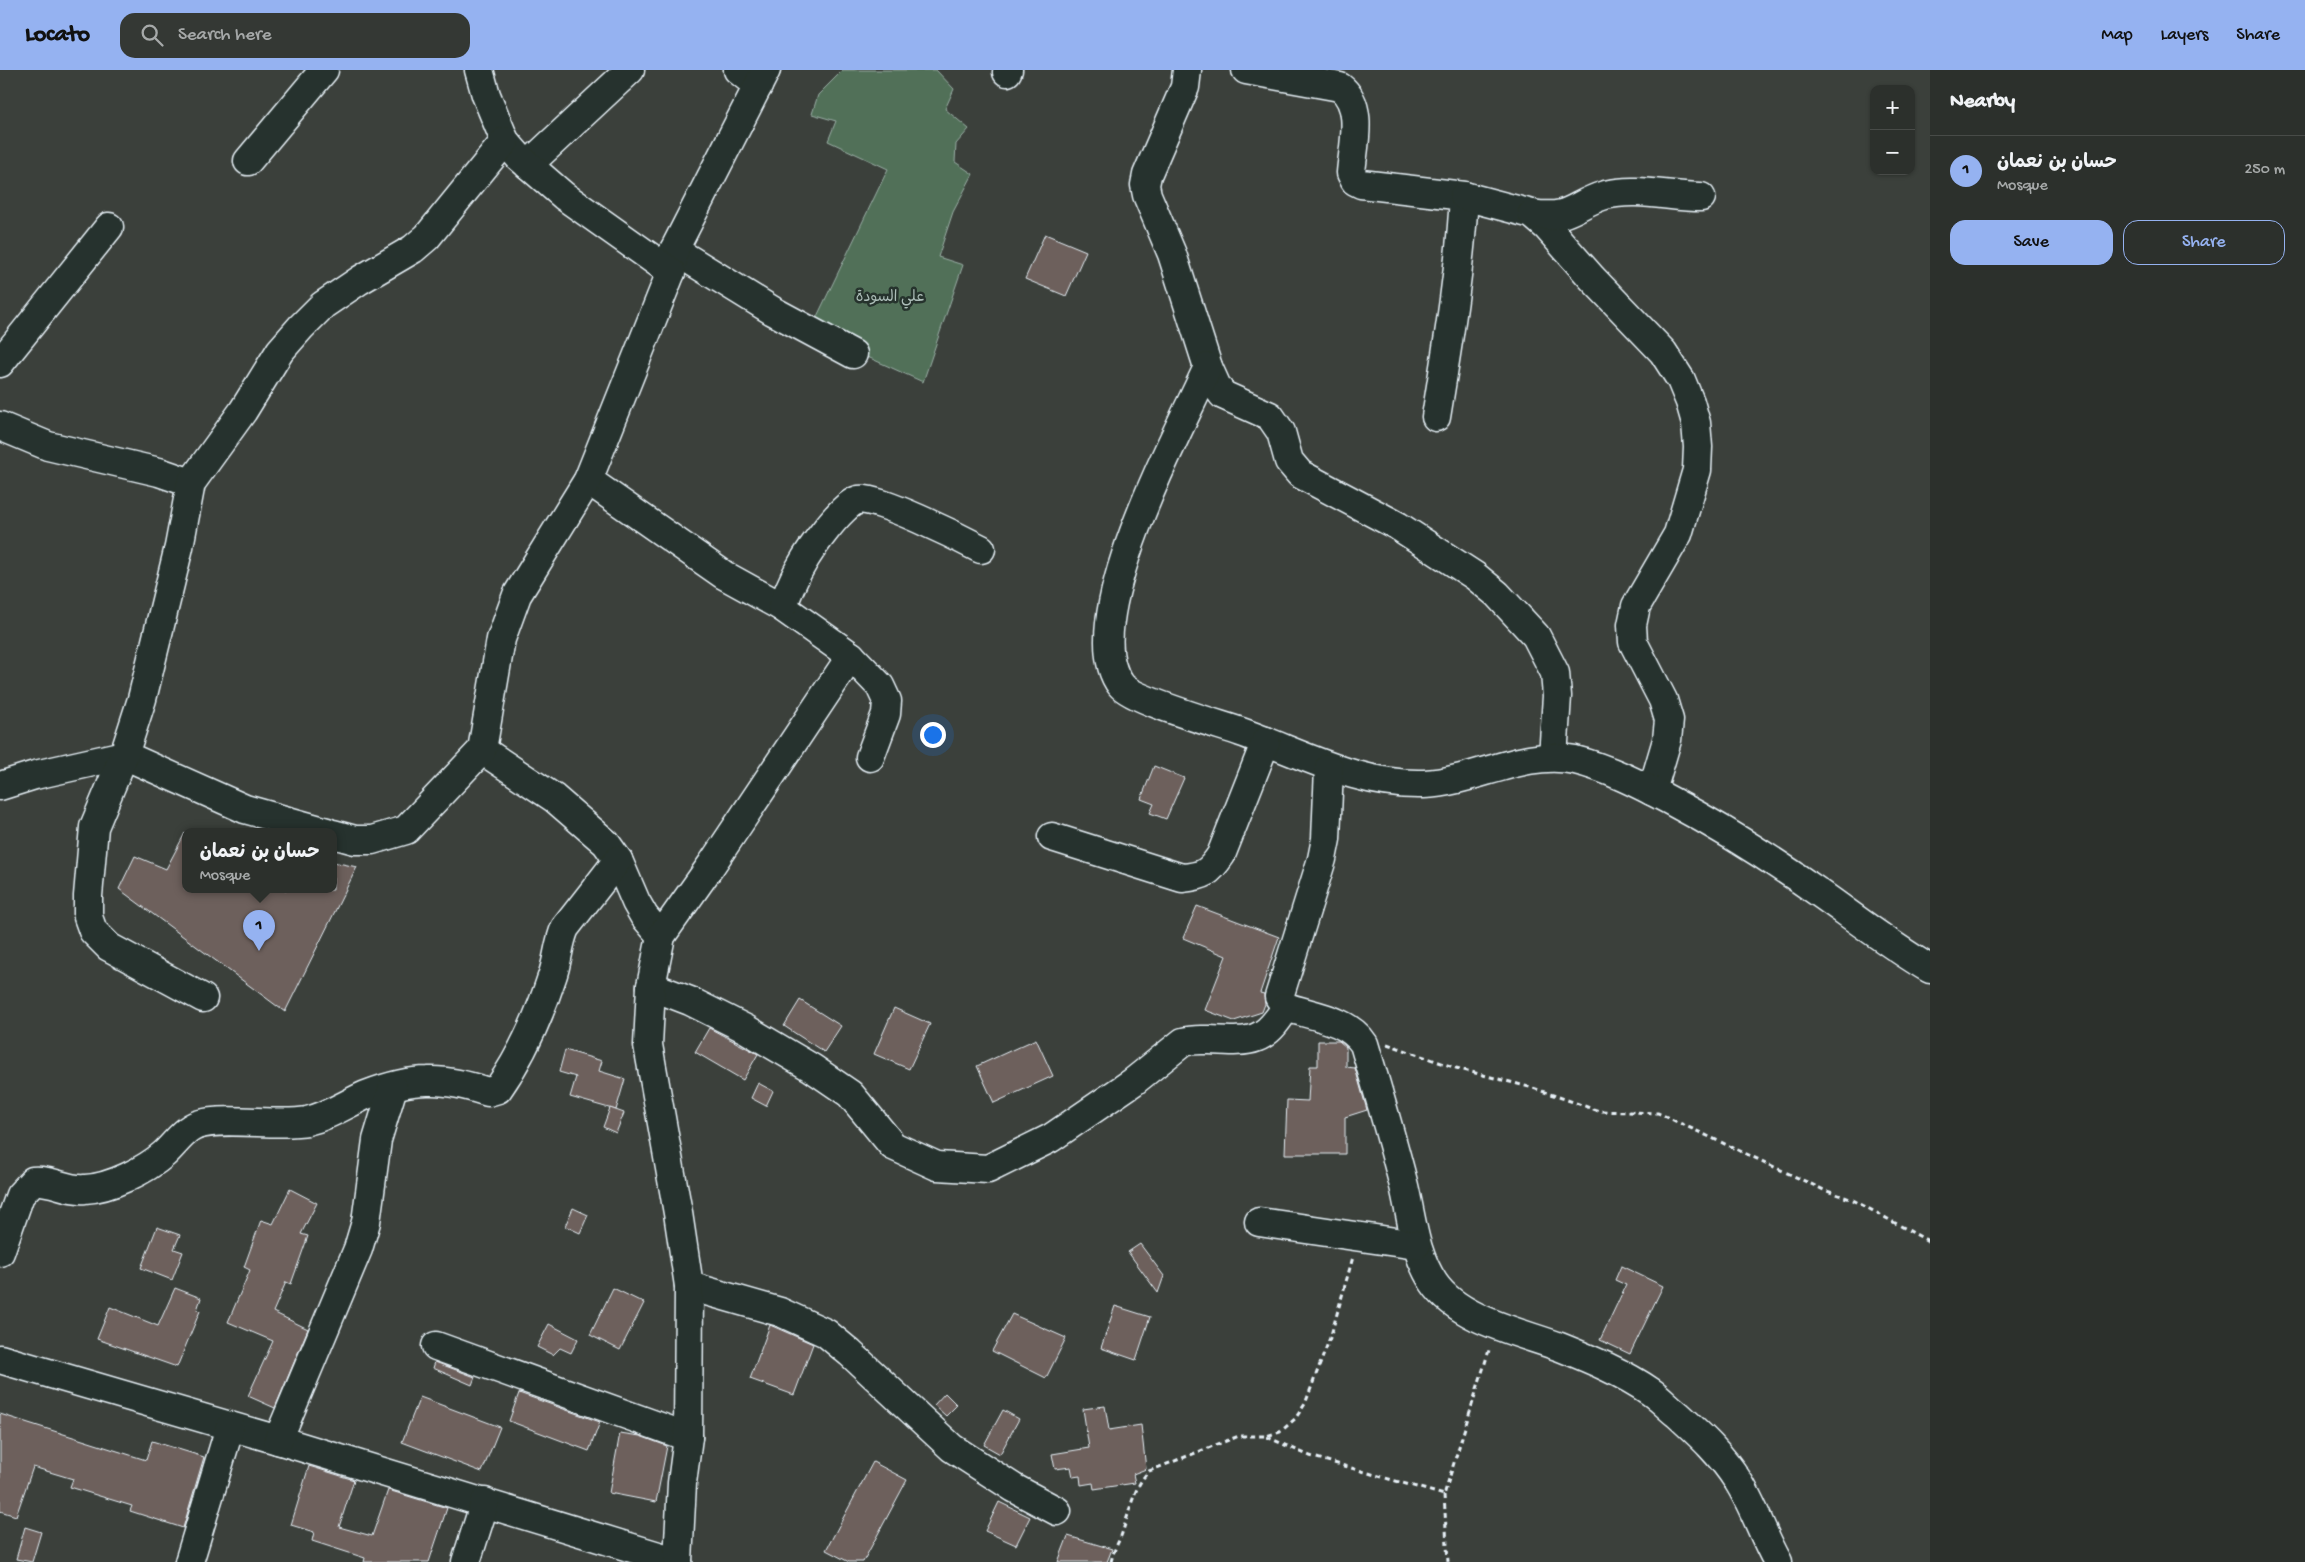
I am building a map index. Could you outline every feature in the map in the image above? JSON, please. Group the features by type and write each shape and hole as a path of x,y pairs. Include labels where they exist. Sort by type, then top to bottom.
{"street":[{"path":"248,161 324,70"},
{"path":"479,70 486,95 505,141 528,165 564,196 673,261 853,354"},
{"path":"528,165 630,70"},
{"path":"1187,70 1185,87 1147,174 1145,185 1150,205 1172,254 1208,367 1223,395 1270,416 1281,432 1288,462 1300,474 1398,526 1474,576 1497,594 1536,636 1555,673 1557,696 1553,757"},
{"path":"1246,70 1340,87 1348,93 1353,102 1355,113 1351,173 1355,181 1361,184 1464,196 1532,214 1547,216 1561,215 1604,196 1626,192 1701,197"},
{"path":"337,835 355,840 372,840 406,830 482,750 501,639 516,595 588,480 673,261 754,75"},
{"path":"203,998 109,947 93,931 88,917 94,827 124,755 142,699 179,547 191,483 243,411 280,351 301,327 323,305 360,280 413,249 427,237 505,141"},
{"path":"1436,417 1455,301 1464,196"},
{"path":"1532,214 1547,227 1592,278 1663,352 1681,380 1696,423 1697,470 1684,516 1678,534 1636,606 1632,625 1633,642 1663,700 1668,720 1667,740 1652,791"},
{"path":"0,363 109,227"},
{"path":"1208,367 1179,426 1137,528 1115,592 1109,627 1109,642 1117,678 1122,687 1131,694 1266,741 1329,768 1389,783 1424,784 1449,781 1512,763 1553,757 1575,760 1605,770 1652,791 1715,824 1930,969"},
{"path":"0,426 48,446 159,472 191,483"},
{"path":"588,480 724,576 782,607 852,656 880,686 887,701 886,714 870,757"},
{"path":"782,607 794,579 810,552 843,510 857,500 869,500 931,524 981,549"},
{"path":"0,1359 278,1440 678,1562 682,1483 688,1438 689,1286 648,1045 651,986 661,936 712,864 852,656"},
{"path":"1052,838 1182,878 1201,876 1212,868 1222,855 1266,741"},
{"path":"482,750 554,798 606,843 618,860 644,916 661,936"},
{"path":"0,786 34,775 124,755 245,809 313,828"},
{"path":"1329,768 1326,839 1322,859 1280,997 1286,1007 1345,1026 1360,1037 1364,1044 1404,1188 1416,1245 1424,1266 1434,1284 1446,1297 1496,1326 1562,1348 1622,1375 1652,1392 1699,1433 1721,1456 1739,1482 1778,1562"},
{"path":"0,1252 20,1195 34,1181 43,1180 85,1190 114,1182 148,1166 163,1156 190,1128 205,1122 269,1124 307,1121 334,1112 366,1095 393,1087 428,1081 488,1092 498,1089 527,1042 553,976 560,940 565,928 618,860"},
{"path":"651,986 690,1001 746,1030 812,1068 850,1094 893,1146 937,1166 988,1169 1051,1138 1133,1082 1183,1042 1193,1039 1252,1041 1275,1026 1286,1007"},
{"path":"278,1440 358,1249 366,1222 376,1140 393,1087"},
{"path":"1259,1222 1416,1245"},
{"path":"689,1286 780,1312 826,1333 952,1448 1014,1488 1057,1511"},
{"path":"436,1346 688,1438"},
{"path":"189,1562 230,1426"},
{"path":"466,1562 485,1502"}],"path":[{"path":"1360,1037 1378,1041 1456,1068 1534,1088 1599,1111 1658,1112 1824,1190 1853,1200 1930,1242"},
{"path":"1111,1562 1113,1552 1140,1482 1149,1470 1239,1436 1266,1436 1280,1432 1295,1419 1305,1404 1331,1335 1358,1237"},
{"path":"1448,1562 1444,1495 1496,1326"},
{"path":"1266,1436 1310,1456 1444,1495"}],"green space":[{"name":"علي السودة","path":"843,70 936,70 954,89 945,109 969,129 956,144 955,162 973,174 953,212 938,257 963,265 923,382 810,331 888,169 828,141 836,121 812,114 818,95"}],"building":[{"path":"1045,234 1086,251 1066,296 1025,279"},
{"path":"1154,766 1184,778 1166,819 1150,813 1154,804 1141,799"},
{"path":"182,839 182,893 337,893 337,863 357,867 285,1012 119,889 135,856 166,869"},
{"path":"1197,906 1279,937 1260,993 1264,994 1265,1004 1262,1012 1234,1021 1205,1010 1226,956 1183,938"},
{"path":"800,1000 841,1026 824,1052 784,1026"},
{"path":"894,1008 930,1024 909,1069 874,1054"},
{"path":"709,1028 758,1054 743,1080 695,1052"},
{"path":"1036,1039 1053,1076 994,1103 977,1066"},
{"path":"1318,1041 1339,1041 1346,1047 1346,1067 1355,1068 1367,1110 1345,1117 1345,1154 1285,1154 1287,1100 1308,1101 1310,1066 1318,1066"},
{"path":"565,1050 602,1061 599,1071 625,1079 616,1110 570,1097 576,1077 559,1072"},
{"path":"758,1083 773,1091 766,1106 751,1098"},
{"path":"610,1108 624,1113 616,1133 603,1127"},
{"path":"290,1189 317,1203 301,1234 308,1236 291,1284 286,1282 273,1312 308,1329 275,1408 248,1396 273,1341 228,1322 250,1270 244,1267 261,1220 273,1224"},
{"path":"573,1208 588,1215 580,1233 565,1226"},
{"path":"157,1227 180,1235 174,1249 183,1252 172,1280 141,1268"},
{"path":"1140,1244 1164,1276 1158,1293 1128,1252"},
{"path":"1621,1266 1663,1286 1630,1354 1600,1340 1626,1285 1615,1280"},
{"path":"175,1288 201,1298 197,1310 200,1311 177,1367 97,1339 110,1307 158,1326"},
{"path":"613,1288 644,1303 620,1350 590,1335"},
{"path":"1115,1306 1150,1317 1136,1360 1101,1348"},
{"path":"1012,1314 1066,1338 1046,1378 992,1351"},
{"path":"549,1324 578,1339 571,1353 560,1348 553,1355 537,1347"},
{"path":"770,1325 813,1344 794,1395 750,1379"},
{"path":"435,1362 475,1377 472,1385 433,1368"},
{"path":"519,1393 600,1422 589,1451 509,1421"},
{"path":"945,1393 957,1405 946,1416 934,1405"},
{"path":"420,1397 500,1427 482,1472 402,1442"},
{"path":"1105,1406 1109,1430 1141,1425 1146,1469 1133,1474 1135,1483 1094,1489 1093,1483 1081,1485 1080,1476 1073,1477 1071,1467 1055,1469 1052,1454 1089,1448 1083,1409"},
{"path":"1003,1410 1019,1419 1000,1454 984,1445"},
{"path":"0,1414 146,1460 152,1441 204,1457 183,1528 130,1511 132,1506 70,1487 73,1479 33,1467 16,1516 0,1511"},
{"path":"620,1433 640,1436 667,1446 656,1502 609,1493"},
{"path":"873,1462 907,1480 863,1562 849,1562 826,1550"},
{"path":"309,1466 354,1480 339,1527 372,1536 388,1490 447,1508 429,1562 364,1562 365,1558 312,1541 314,1532 291,1525"},
{"path":"999,1502 1030,1517 1016,1545 985,1531"},
{"path":"25,1527 41,1532 32,1562 16,1559"},
{"path":"1068,1536 1112,1549 1107,1562 1058,1562"}],"place":[{"name":"حسان بن نعمان","path":"259,951"}]}
